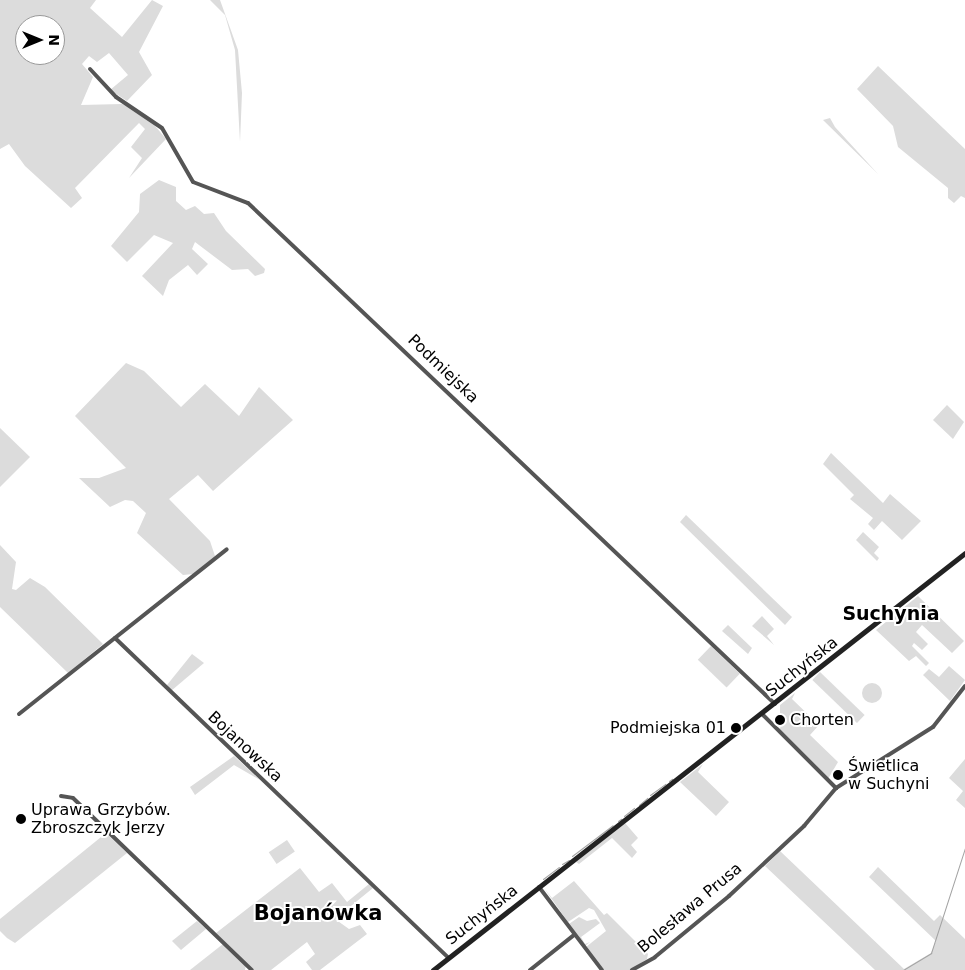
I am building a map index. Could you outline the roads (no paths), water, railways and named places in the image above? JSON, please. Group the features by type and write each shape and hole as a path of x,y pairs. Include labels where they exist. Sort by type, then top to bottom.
{"street":[{"name":"Podmiejska","path":"90,70 116,97 162,128 193,182 248,203 775,704"},
{"path":"19,714 227,549"},
{"name":"Suchyńska","path":"433,970 775,704 965,553"},
{"name":"Bojanowska","path":"115,638 448,957"},
{"path":"762,714 836,788 926,732 965,686"},
{"name":"Bolesława Prusa","path":"632,970 655,958 763,864 819,810 836,788"},
{"path":"61,796 74,798 252,970"},
{"path":"539,887 574,936 602,970"},
{"path":"530,970 574,936"}],"waterway":[{"path":"650,795 665,784"},
{"path":"639,805 647,798"},
{"path":"624,816 634,808"},
{"path":"572,856 613,825"},
{"path":"903,970 931,953 965,848"},
{"path":"562,864 569,860"},
{"path":"543,879 559,867"}],"place":[{"name":"Chorten","path":"780,720"},
{"name":"Podmiejska 01","path":"736,728"},
{"name":"Świetlica w Suchyni","path":"838,775"},
{"name":"Uprawa Grzybów. Zbroszczyk Jerzy","path":"21,819"}],"district":[{"name":"Suchynia","path":"891,614"},
{"name":"Bojanówka","path":"318,913"}]}
